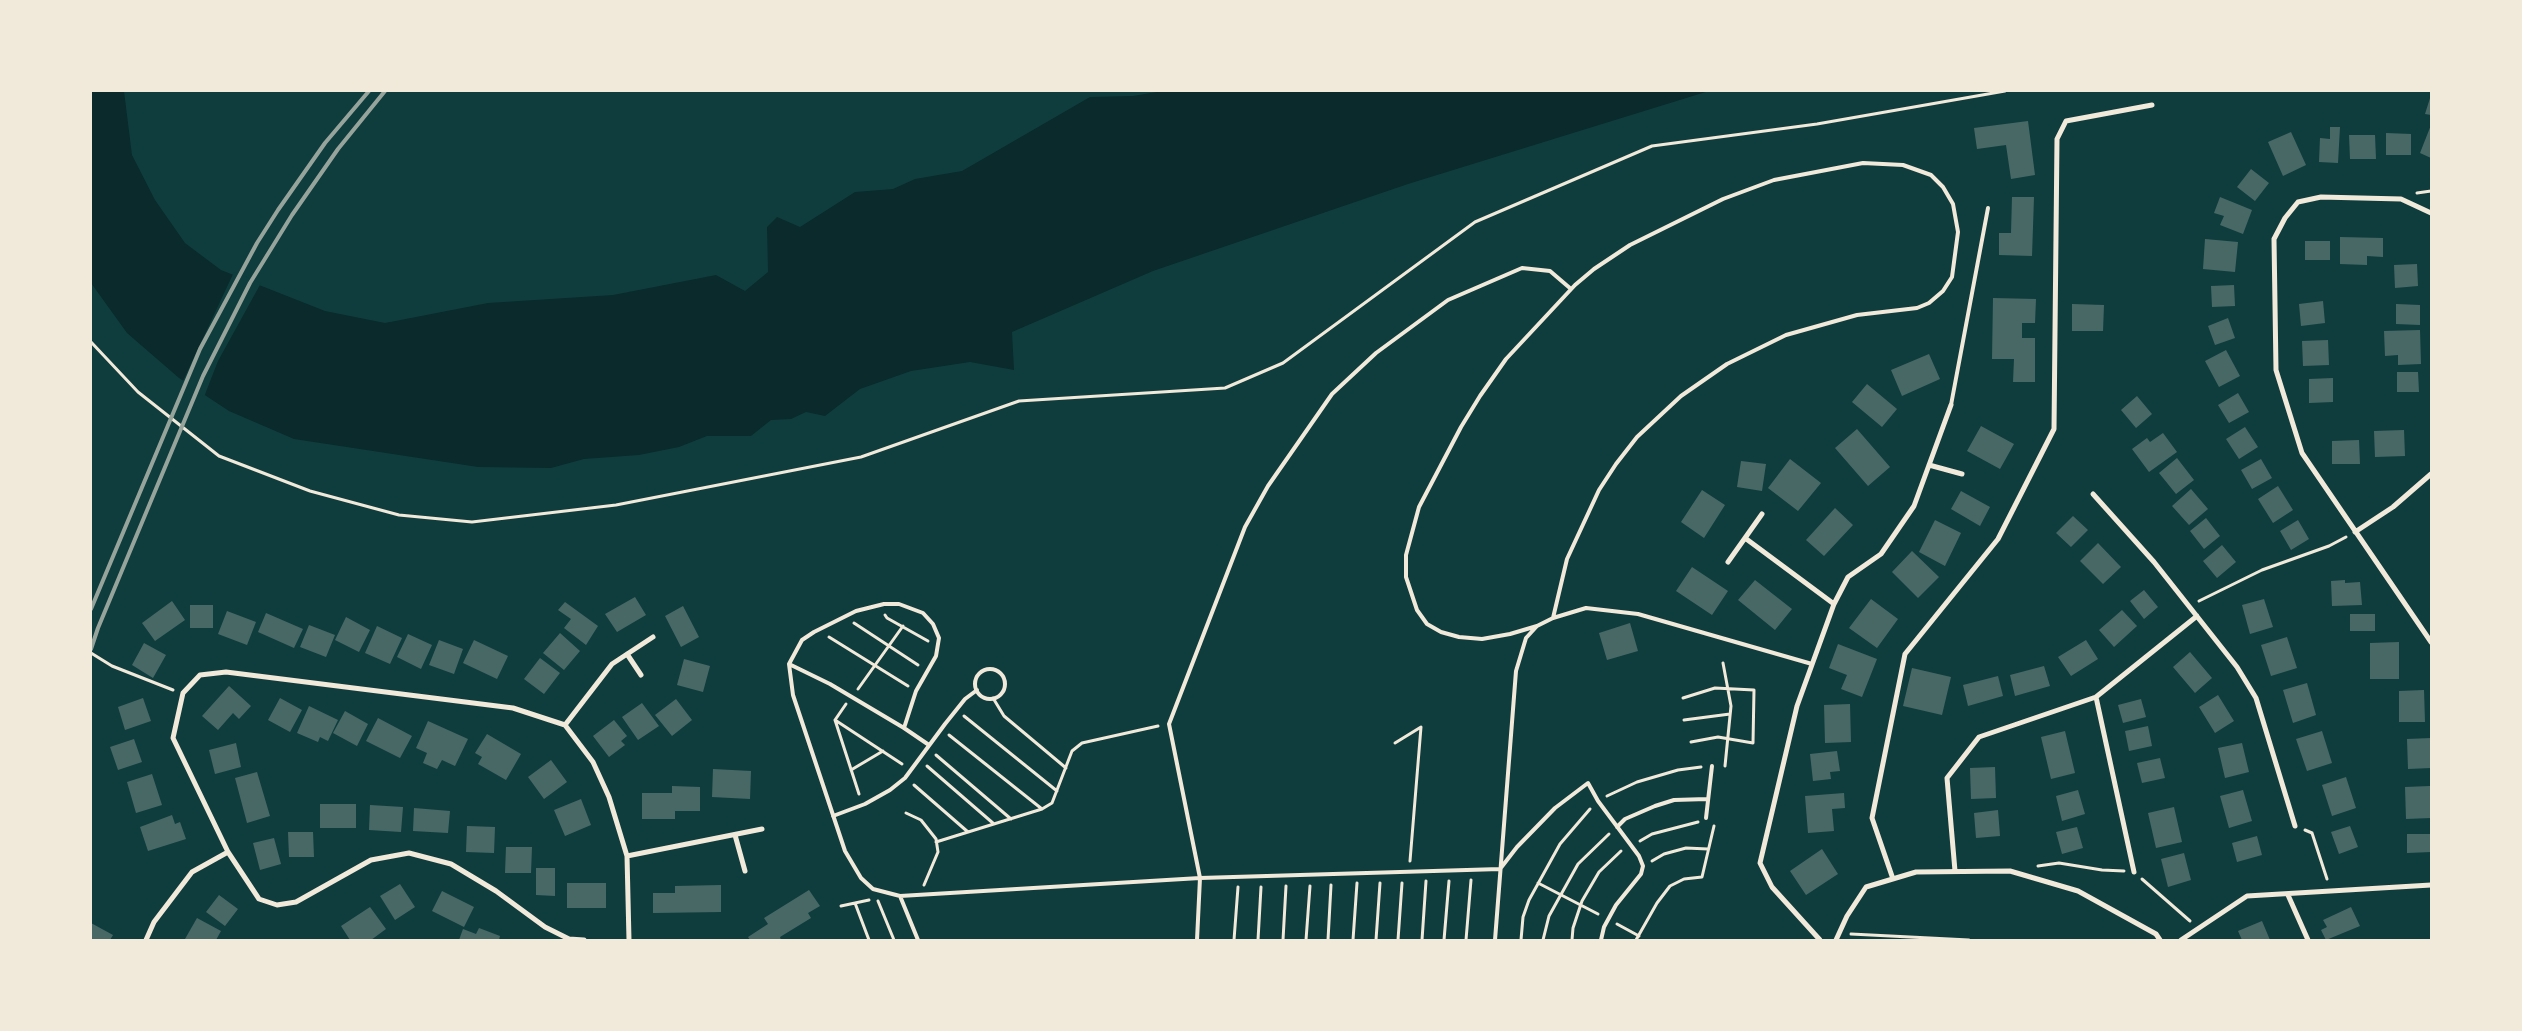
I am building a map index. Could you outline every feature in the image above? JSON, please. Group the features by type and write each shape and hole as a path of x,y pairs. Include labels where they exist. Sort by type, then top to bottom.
{"street":[{"path":"1893,879 1872,818 1905,654 1998,539 2054,429 2057,140 2066,121 2152,106"},
{"path":"2431,213 2401,199 2321,197 2298,202 2285,218 2274,240 2276,370 2302,454 2431,642"},
{"path":"1820,940 1772,886 1760,862 1797,706 1834,604 1848,577 1881,554 1914,506 1951,405"},
{"path":"1929,465 1962,474"},
{"path":"2355,532 2393,507 2431,474"},
{"path":"2093,494 2154,562 2237,667 2256,698 2295,826"},
{"path":"1728,562 1762,514"},
{"path":"1745,538 1834,604"},
{"path":"1955,871 1948,778 1979,737 2096,697 2197,616"},
{"path":"565,725 612,664 653,637"},
{"path":"627,654 641,675"},
{"path":"584,940 569,938 545,927 496,891 451,864 409,853 371,860 296,902 277,905 259,899 228,852 173,738 183,693 200,676 226,672 512,708 565,725 594,762 609,797 627,856 629,940"},
{"path":"2096,697 2134,872"},
{"path":"627,856 762,829"},
{"path":"735,835 745,871"},
{"path":"146,940 154,922 192,872 228,852"},
{"path":"1837,937 1847,916 1866,888 1916,872 2010,871 2078,891 2156,934 2160,940"},
{"path":"2182,940 2246,896 2431,885"},
{"path":"2288,895 2308,940"}],"lane":[{"path":"1552,618 1566,559 1588,510 1616,464 1659,415 1681,396 1727,364 1808,327 1857,315 1902,312 1929,303 1943,291 1952,277 1957,246 1953,204 1943,187 1931,175 1903,166 1862,162 1805,172 1774,180 1723,200 1667,226 1630,245 1594,269 1572,289 1506,359 1480,396 1419,507 1406,555 1406,577 1417,610 1427,624 1441,632 1459,637 1482,639 1510,634 1537,626 1552,618 1586,608 1638,614 1812,664"},
{"path":"1951,405 1988,208"},
{"path":"1197,940 1200,878 1169,724 1245,527 1268,486 1332,394 1376,353 1448,300 1522,268 1550,271 1572,289"},
{"path":"904,728 916,691 936,656 938,641 933,624 923,613 899,604 880,605 856,611 802,640 789,664 793,695 833,816 852,865 873,889 886,893 900,896 1200,878 1500,869"},
{"path":"1495,940 1516,671 1526,638 1537,626"},
{"path":"789,664 852,697 904,728 928,746"},
{"path":"833,816 863,805 890,790 905,778 920,760 941,728 977,690 978,676 985,670 995,670 1003,676 1005,685 1001,694 993,698 984,697 977,690"},
{"path":"1706,818 1712,766"},
{"path":"1500,869 1517,847 1555,808 1588,783 1598,801 1639,856 1643,866 1641,874 1616,905 1608,919 1601,940"},
{"path":"1617,827 1625,819 1674,800 1707,799"},
{"path":"900,896 918,940"}],"path":[{"path":"91,342 138,392 219,456 310,491 399,515 472,522 616,505 861,457 1019,401 1225,388 1283,363 1475,222 1652,146 1816,124 2005,91"},
{"path":"2189,606 2262,570 2329,546 2355,532"},
{"path":"880,605 887,618 926,641 938,641"},
{"path":"845,617 927,671"},
{"path":"835,720 902,626"},
{"path":"818,630 916,691"},
{"path":"91,653 112,666 183,693"},
{"path":"1521,940 1523,916 1538,882 1560,844 1575,823 1598,801 1637,782 1678,770 1725,766 1730,714 1728,688 1723,663"},
{"path":"1683,698 1715,688 1754,690 1753,743 1729,738 1691,742"},
{"path":"993,698 1004,716 1066,768"},
{"path":"956,710 1057,791"},
{"path":"1684,720 1730,714"},
{"path":"835,720 911,770"},
{"path":"835,720 863,805"},
{"path":"936,842 1042,809 1052,803 1075,747 1082,743 1169,724"},
{"path":"1396,743 1421,727 1409,872"},
{"path":"941,728 1042,809"},
{"path":"928,746 1011,819"},
{"path":"851,770 883,752"},
{"path":"920,760 995,824"},
{"path":"905,778 968,832"},
{"path":"906,813 921,820 936,842 938,852 920,894"},
{"path":"2295,826 2312,833 2331,892"},
{"path":"1543,940 1549,916 1578,864 1590,850 1617,827"},
{"path":"1643,866 1664,854 1686,848 1709,849"},
{"path":"2032,867 2059,863 2102,870 2134,872 2198,928"},
{"path":"1444,940 1450,870"},
{"path":"1466,940 1472,870"},
{"path":"1422,940 1427,871"},
{"path":"1376,940 1381,872"},
{"path":"1398,940 1403,872"},
{"path":"1353,940 1358,873"},
{"path":"1306,940 1311,874"},
{"path":"1328,940 1332,874"},
{"path":"1283,940 1287,875"},
{"path":"1258,940 1262,876"},
{"path":"1234,940 1239,877"},
{"path":"1538,882 1639,936"},
{"path":"841,906 877,898 886,893"},
{"path":"877,898 894,940"},
{"path":"855,903 869,940"},
{"path":"1837,937 1860,934 1969,940"}],"water":[{"path":"91,91 124,91 132,155 155,200 185,243 221,270 325,311 385,323 488,303 613,295 716,275 745,291 768,272 767,227 777,217 800,227 855,192 893,189 915,179 962,171 1090,97 1133,96 1163,91 1709,91 1408,184 1153,271 1012,332 1014,370 970,362 911,371 860,389 825,416 806,412 791,419 771,420 751,436 707,436 679,447 639,455 584,459 551,468 478,467 294,439 229,411 179,378 127,333 91,283"}],"pier":[{"path":"234,272 261,283 218,361 204,397 182,383"}],"building":[{"path":"2431,95 2431,115 2425,114"},
{"path":"2028,121 2035,175 2011,179 2006,145 1977,149 1974,128"},
{"path":"2431,125 2431,158 2420,153"},
{"path":"2330,127 2340,127 2338,163 2319,162 2320,138 2330,139"},
{"path":"2291,132 2306,165 2283,176 2268,142"},
{"path":"2386,133 2411,134 2411,155 2386,155"},
{"path":"2349,135 2375,135 2376,159 2350,159"},
{"path":"2251,169 2269,183 2255,201 2237,187"},
{"path":"2012,197 2034,197 2032,256 1999,255 1999,233 2011,233"},
{"path":"2220,197 2252,210 2243,234 2220,225 2224,216 2214,213"},
{"path":"2340,237 2383,238 2383,257 2367,256 2367,265 2340,264"},
{"path":"2205,239 2238,242 2235,272 2203,269"},
{"path":"2305,241 2330,241 2330,260 2305,260"},
{"path":"2417,264 2418,286 2395,288 2394,265"},
{"path":"2234,285 2235,306 2212,307 2211,286"},
{"path":"1993,298 2036,299 2035,323 2022,323 2022,338 2035,338 2035,382 2013,382 2014,359 1992,359"},
{"path":"2323,301 2325,323 2301,326 2299,304"},
{"path":"2072,304 2104,305 2103,331 2072,331"},
{"path":"2396,304 2420,305 2420,325 2396,324"},
{"path":"2228,318 2235,338 2215,345 2208,326"},
{"path":"2420,330 2421,364 2398,365 2398,355 2385,356 2384,331"},
{"path":"2328,340 2329,365 2303,366 2302,341"},
{"path":"2226,350 2240,376 2219,387 2205,361"},
{"path":"1929,354 1940,379 1902,396 1891,370"},
{"path":"2397,372 2418,372 2419,392 2397,392"},
{"path":"2333,378 2333,402 2309,403 2309,379"},
{"path":"1867,384 1897,409 1882,427 1852,402"},
{"path":"2238,393 2249,412 2229,423 2218,405"},
{"path":"2137,396 2152,414 2136,428 2121,410"},
{"path":"1981,426 2014,444 2000,469 1967,451"},
{"path":"2245,427 2258,447 2239,459 2226,439"},
{"path":"1857,429 1890,467 1868,486 1835,448"},
{"path":"2404,430 2405,456 2375,457 2374,431"},
{"path":"2163,433 2177,452 2149,472 2132,449 2147,438 2150,442"},
{"path":"2359,440 2360,464 2332,464 2332,441"},
{"path":"2177,458 2194,480 2176,494 2159,473"},
{"path":"1790,459 1821,483 1798,511 1768,488"},
{"path":"2261,459 2272,478 2252,489 2241,470"},
{"path":"1741,461 1766,464 1762,491 1737,487"},
{"path":"2278,486 2293,510 2273,523 2258,499"},
{"path":"2191,489 2208,509 2189,525 2172,506"},
{"path":"1702,490 1725,505 1704,538 1681,522"},
{"path":"1961,491 1990,507 1980,526 1951,509"},
{"path":"1835,508 1853,525 1824,556 1806,540"},
{"path":"2073,516 2088,530 2071,547 2056,533"},
{"path":"2206,518 2220,536 2204,549 2190,531"},
{"path":"1935,520 1961,533 1945,566 1919,552"},
{"path":"2298,520 2309,539 2291,550 2280,531"},
{"path":"2098,543 2121,567 2103,584 2080,561"},
{"path":"2222,545 2236,562 2217,578 2203,561"},
{"path":"1912,551 1939,577 1918,598 1892,572"},
{"path":"1692,567 1728,591 1712,615 1676,591"},
{"path":"1755,580 1792,609 1775,630 1738,600"},
{"path":"2345,580 2345,583 2360,582 2362,605 2332,606 2331,581"},
{"path":"2144,590 2158,607 2144,619 2130,601"},
{"path":"635,597 646,615 617,632 605,614"},
{"path":"1871,599 1898,619 1877,648 1849,628"},
{"path":"2264,599 2273,627 2250,634 2242,605"},
{"path":"172,601 185,620 155,641 142,623"},
{"path":"565,602 598,626 586,645 564,628 571,619 558,610"},
{"path":"190,605 213,605 213,628 190,628"},
{"path":"683,606 699,637 681,647 665,616"},
{"path":"2122,610 2137,626 2114,647 2099,630"},
{"path":"227,611 256,622 247,645 218,634"},
{"path":"266,613 303,629 294,648 258,632"},
{"path":"2350,614 2375,614 2375,631 2350,631"},
{"path":"346,617 370,630 359,652 335,640"},
{"path":"1630,623 1638,651 1607,660 1599,633"},
{"path":"309,625 335,635 326,657 300,647"},
{"path":"377,626 402,638 390,664 365,653"},
{"path":"560,633 580,651 564,670 543,653"},
{"path":"408,634 432,645 421,669 397,657"},
{"path":"2287,637 2297,668 2271,676 2261,645"},
{"path":"439,640 463,649 454,674 429,665"},
{"path":"474,640 508,656 497,679 463,663"},
{"path":"2086,640 2098,659 2071,676 2058,657"},
{"path":"2399,642 2399,679 2370,679 2370,643"},
{"path":"144,643 166,655 153,678 132,665"},
{"path":"1838,644 1877,659 1862,697 1841,689 1847,675 1829,668"},
{"path":"2190,652 2212,678 2195,693 2173,667"},
{"path":"540,658 560,673 544,694 524,679"},
{"path":"684,659 710,666 703,692 677,685"},
{"path":"2044,666 2050,686 2015,696 2010,675"},
{"path":"1912,668 1951,677 1942,715 1903,706"},
{"path":"1998,676 2003,696 1968,706 1963,685"},
{"path":"2307,683 2316,715 2293,723 2283,690"},
{"path":"229,686 251,706 239,719 233,713 218,730 202,716"},
{"path":"2424,690 2425,722 2399,722 2399,691"},
{"path":"2218,695 2234,721 2215,733 2199,707"},
{"path":"143,698 151,721 125,730 118,707"},
{"path":"280,698 302,710 290,732 268,720"},
{"path":"676,699 692,720 672,736 655,715"},
{"path":"2141,699 2146,717 2123,723 2118,705"},
{"path":"642,703 659,726 638,740 622,717"},
{"path":"1850,704 1851,742 1825,743 1824,705"},
{"path":"309,706 338,720 328,741 320,737 318,742 297,733"},
{"path":"345,711 368,724 357,746 333,733"},
{"path":"378,718 412,736 400,758 366,741"},
{"path":"614,720 627,736 621,741 625,745 609,757 593,736"},
{"path":"428,721 468,739 455,766 442,760 437,769 423,763 427,753 416,748"},
{"path":"2148,726 2152,746 2129,751 2125,731"},
{"path":"2065,731 2075,773 2051,779 2041,737"},
{"path":"2322,731 2332,763 2307,771 2296,739"},
{"path":"487,734 521,754 506,780 478,764 482,757 475,753"},
{"path":"2431,738 2431,768 2408,769 2407,739"},
{"path":"134,739 142,762 118,770 110,747"},
{"path":"236,743 241,767 215,774 209,750"},
{"path":"2242,743 2249,772 2225,778 2218,748"},
{"path":"1837,751 1840,771 1830,772 1831,779 1813,781 1810,754"},
{"path":"2160,758 2165,778 2142,783 2137,763"},
{"path":"551,760 567,782 544,799 528,777"},
{"path":"1995,767 1996,798 1971,799 1970,768"},
{"path":"713,769 751,771 750,799 712,797"},
{"path":"257,772 270,816 247,823 235,778"},
{"path":"152,774 162,805 136,813 127,782"},
{"path":"2346,777 2356,808 2332,816 2322,785"},
{"path":"672,786 700,787 700,811 675,811 675,819 642,819 642,793 672,793"},
{"path":"2430,786 2431,818 2406,819 2405,787"},
{"path":"2078,790 2085,814 2062,821 2056,796"},
{"path":"2243,790 2252,821 2229,828 2220,796"},
{"path":"1844,793 1845,808 1832,809 1834,831 1808,833 1805,796"},
{"path":"581,799 591,825 565,836 554,810"},
{"path":"320,804 356,804 356,828 320,828"},
{"path":"370,805 403,807 401,832 369,830"},
{"path":"2174,807 2182,842 2156,848 2148,813"},
{"path":"414,808 450,811 448,833 413,831"},
{"path":"1998,810 2000,836 1976,838 1974,813"},
{"path":"172,815 175,824 180,822 186,839 148,851 140,827"},
{"path":"467,826 495,827 494,853 466,852"},
{"path":"2350,826 2358,847 2339,854 2331,832"},
{"path":"2077,827 2083,848 2062,854 2056,832"},
{"path":"288,832 313,832 314,857 289,857"},
{"path":"2407,834 2431,834 2431,852 2407,853"},
{"path":"2257,836 2262,855 2237,862 2232,843"},
{"path":"274,838 281,864 260,870 253,843"},
{"path":"506,847 532,847 531,873 505,873"},
{"path":"1822,849 1838,874 1806,895 1790,871"},
{"path":"2184,853 2191,880 2168,887 2161,859"},
{"path":"536,868 555,868 555,896 536,895"},
{"path":"567,883 606,883 606,908 567,908"},
{"path":"400,884 415,907 395,920 380,896"},
{"path":"721,885 721,912 653,913 653,893 675,893 675,886"},
{"path":"809,890 820,906 808,913 811,918 780,937 781,940 750,940 748,937 768,924 764,918"},
{"path":"442,891 474,907 464,927 432,911"},
{"path":"219,895 238,909 225,926 206,912"},
{"path":"370,907 386,929 371,940 350,940 341,926"},
{"path":"2351,907 2360,926 2326,940 2321,930 2327,927 2323,920"},
{"path":"197,918 221,931 216,940 185,939"},
{"path":"2262,921 2270,940 2242,940 2238,931"},
{"path":"91,923 113,935 110,940 91,940"},
{"path":"479,928 500,936 499,940 459,940 463,929 476,934"}],"railway":[{"path":"91,609 200,349 257,243 278,210 325,143 369,91"},
{"path":"91,649 203,376 250,283 292,215 338,149 385,91"}]}
